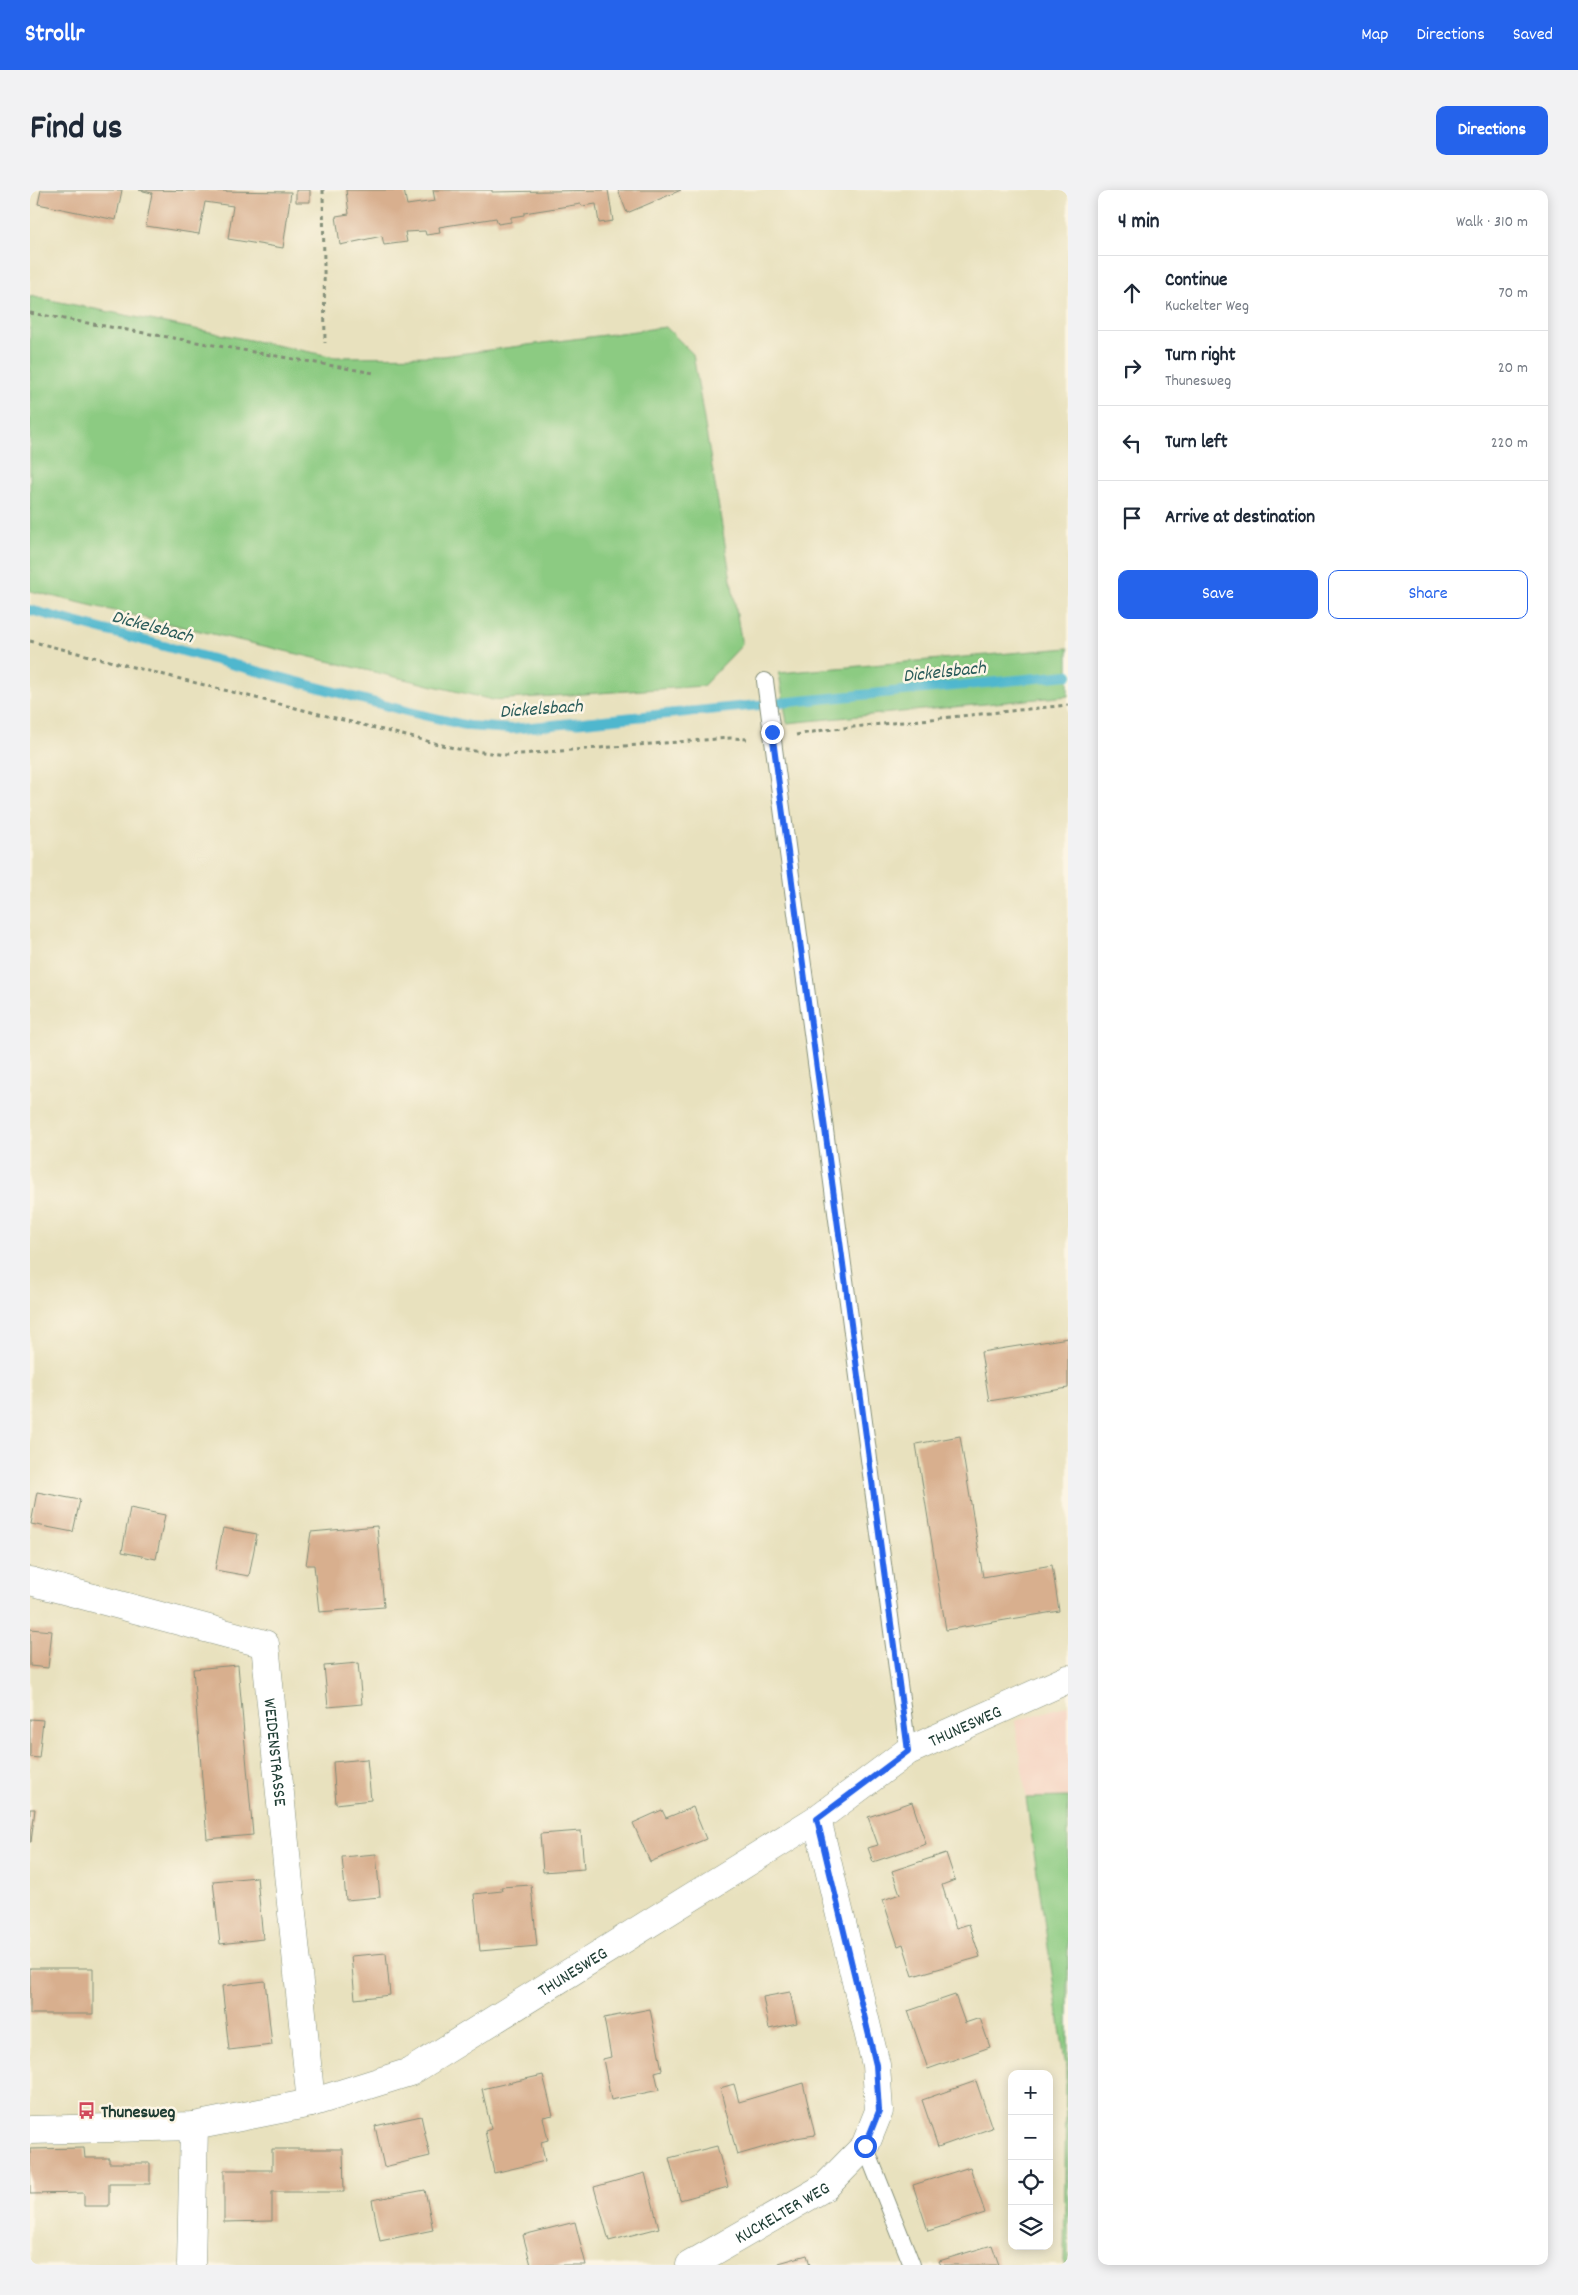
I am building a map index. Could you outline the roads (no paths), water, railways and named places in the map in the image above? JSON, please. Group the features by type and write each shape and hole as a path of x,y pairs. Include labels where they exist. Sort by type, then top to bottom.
{"street":[{"name":"WEIDENSTRASSE","path":"30,1581 265,1644 311,2103"},
{"name":"THUNESWEG","path":"30,2130 194,2126 311,2103 410,2072 817,1819 908,1751 1068,1679"},
{"name":"KUCKELTER WEG","path":"690,2265 825,2188 865,2146 879,2111 876,2065 817,1819"},
{"path":"191,2265 194,2126"}],"lane":[{"path":"765,681 908,1751"},
{"path":"865,2146 912,2265"}],"waterway":[{"name":"Dickelsbach","path":"30,610 406,711 469,726 511,729 1068,675"}],"place":[{"name":"Thunesweg","path":"87,2111"}]}
